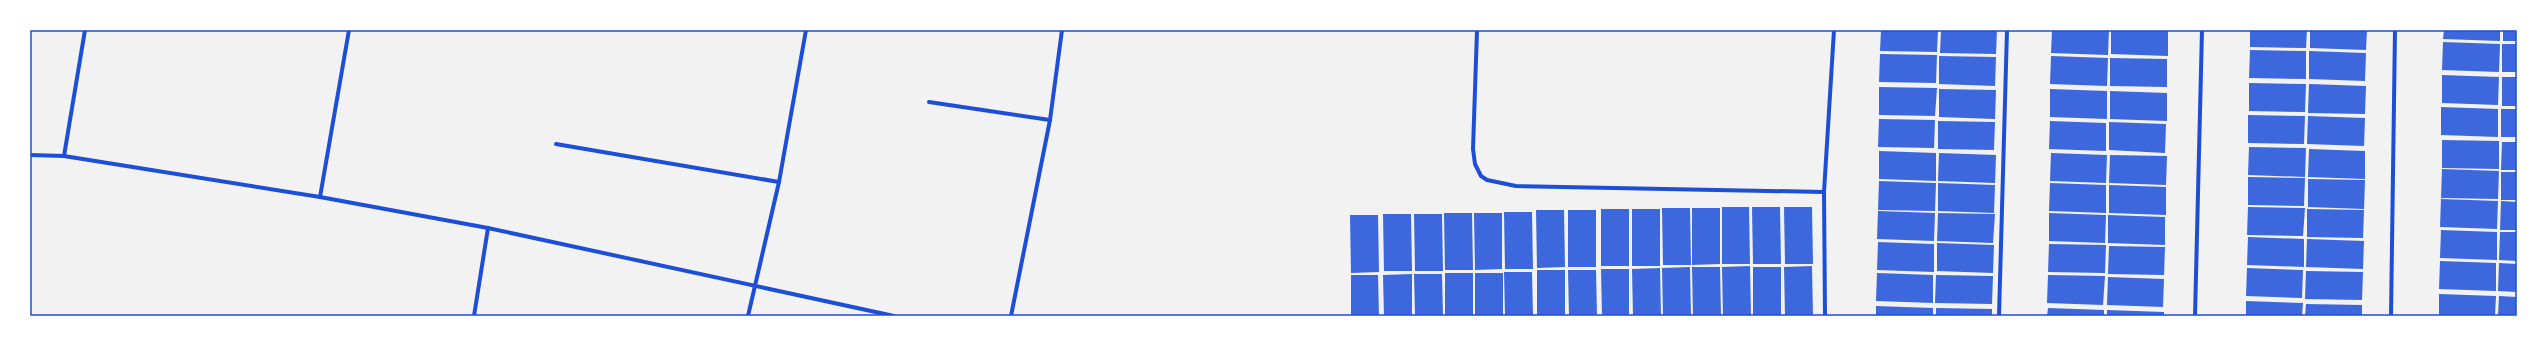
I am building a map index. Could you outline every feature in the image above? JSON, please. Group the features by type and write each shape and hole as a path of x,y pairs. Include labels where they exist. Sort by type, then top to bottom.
{"street":[{"path":"64,156 85,30"},
{"path":"320,197 349,30"},
{"path":"748,316 754,284 779,182 806,30"},
{"path":"1010,316 1050,120 1062,30"},
{"path":"1477,30 1473,149 1477,170 1487,180 1516,186 1824,192"},
{"path":"1825,316 1824,192 1834,30"},
{"path":"1999,316 2007,30"},
{"path":"2196,316 2202,30"},
{"path":"2391,316 2395,30"},
{"path":"929,102 1050,120"},
{"path":"556,144 779,182"},
{"path":"30,155 64,156 320,197 488,228 754,284 894,316"},
{"path":"474,316 488,228"}],"building":[{"path":"1881,30 1938,30 1937,52 1880,51"},
{"path":"1941,30 1997,30 1996,54 1940,53"},
{"path":"2052,30 2109,30 2108,55 2051,53"},
{"path":"2111,30 2168,30 2168,56 2111,54"},
{"path":"2250,30 2307,30 2306,48 2250,47"},
{"path":"2310,30 2367,30 2366,50 2310,48"},
{"path":"2444,30 2500,30 2500,41 2443,39"},
{"path":"2503,30 2517,30 2517,41 2503,41"},
{"path":"2443,42 2500,44 2499,72 2442,70"},
{"path":"2502,44 2517,44 2517,72 2502,72"},
{"path":"2250,50 2306,51 2306,79 2249,78"},
{"path":"2309,51 2366,53 2365,81 2309,79"},
{"path":"1880,54 1937,55 1936,83 1879,82"},
{"path":"1939,56 1996,57 1995,86 1939,84"},
{"path":"2051,56 2108,58 2107,86 2050,84"},
{"path":"2110,58 2167,59 2167,87 2110,86"},
{"path":"2442,75 2499,77 2498,105 2442,103"},
{"path":"2502,77 2517,77 2517,106 2502,106"},
{"path":"2249,83 2306,84 2305,112 2249,111"},
{"path":"2309,84 2366,86 2365,114 2308,113"},
{"path":"1879,87 1937,88 1935,116 1879,115"},
{"path":"1939,89 1996,90 1995,119 1939,117"},
{"path":"2050,89 2107,91 2107,119 2050,117"},
{"path":"2110,91 2167,93 2167,121 2110,119"},
{"path":"2441,107 2498,109 2498,137 2441,135"},
{"path":"2501,109 2517,109 2517,137 2501,137"},
{"path":"2248,115 2305,116 2304,144 2248,143"},
{"path":"2308,116 2365,118 2364,146 2307,144"},
{"path":"1879,119 1935,120 1934,148 1878,147"},
{"path":"1938,121 1995,122 1994,150 1938,149"},
{"path":"2050,121 2106,123 2106,151 2049,149"},
{"path":"2109,122 2166,124 2165,153 2109,150"},
{"path":"2442,140 2499,141 2499,169 2442,168"},
{"path":"2502,142 2517,142 2517,170 2501,170"},
{"path":"2249,147 2306,148 2305,177 2248,175"},
{"path":"2309,149 2365,151 2365,179 2308,177"},
{"path":"1879,151 1936,153 1936,181 1879,179"},
{"path":"1939,153 1996,155 1995,183 1938,181"},
{"path":"2051,153 2107,155 2106,183 2050,181"},
{"path":"2110,155 2167,156 2166,185 2109,183"},
{"path":"2442,169 2499,171 2498,199 2441,198"},
{"path":"2501,172 2517,172 2517,200 2501,200"},
{"path":"2248,177 2305,178 2304,206 2248,205"},
{"path":"2308,179 2365,180 2364,209 2308,207"},
{"path":"1879,181 1936,183 1935,211 1878,210"},
{"path":"1938,183 1995,185 1994,213 1938,211"},
{"path":"2050,183 2106,185 2106,213 2049,211"},
{"path":"2109,185 2166,187 2166,215 2109,213"},
{"path":"2441,199 2498,201 2497,229 2440,227"},
{"path":"2501,201 2517,202 2517,230 2500,230"},
{"path":"1722,207 1749,207 1750,264 1722,264"},
{"path":"1752,207 1780,207 1781,264 1753,264"},
{"path":"1784,207 1812,207 1813,264 1785,264"},
{"path":"2248,207 2305,208 2303,236 2247,235"},
{"path":"1662,208 1690,208 1691,265 1663,265"},
{"path":"1692,208 1720,208 1720,264 1692,265"},
{"path":"1601,209 1629,209 1629,266 1601,266"},
{"path":"1632,209 1660,209 1660,266 1632,266"},
{"path":"2307,209 2364,210 2363,238 2307,237"},
{"path":"1536,210 1564,210 1565,267 1537,268"},
{"path":"1568,210 1596,210 1596,267 1568,267"},
{"path":"1878,211 1935,213 1934,241 1877,239"},
{"path":"1504,212 1532,212 1533,269 1505,269"},
{"path":"1444,213 1472,213 1473,270 1445,270"},
{"path":"1474,213 1502,213 1502,269 1475,270"},
{"path":"1938,213 1995,214 1993,243 1937,241"},
{"path":"2049,213 2106,215 2105,243 2049,241"},
{"path":"1383,214 1411,214 1412,271 1384,271"},
{"path":"1414,214 1442,214 1443,271 1415,271"},
{"path":"1350,215 1378,215 1379,272 1351,273"},
{"path":"2108,215 2165,217 2165,245 2108,243"},
{"path":"2441,230 2497,232 2497,260 2440,258"},
{"path":"2500,232 2517,232 2517,261 2499,260"},
{"path":"2248,237 2304,239 2304,267 2247,265"},
{"path":"2307,239 2364,241 2363,269 2306,267"},
{"path":"1878,242 1934,244 1934,272 1877,270"},
{"path":"1937,243 1994,245 1993,273 1937,271"},
{"path":"2049,244 2106,245 2105,273 2048,272"},
{"path":"2109,246 2165,247 2164,275 2108,274"},
{"path":"2440,261 2496,263 2496,291 2439,289"},
{"path":"2499,263 2517,264 2517,292 2498,291"},
{"path":"1750,266 1751,316 1723,316 1722,267"},
{"path":"1812,266 1813,316 1785,316 1784,267"},
{"path":"1690,267 1691,316 1663,316 1662,268"},
{"path":"1692,267 1720,267 1721,316 1693,316"},
{"path":"1753,267 1781,267 1781,316 1753,316"},
{"path":"1660,268 1661,316 1633,316 1632,269"},
{"path":"2247,268 2303,270 2302,298 2246,296"},
{"path":"1601,269 1629,269 1629,316 1602,316"},
{"path":"1537,270 1565,270 1565,316 1537,316"},
{"path":"1568,270 1596,270 1597,316 1569,316"},
{"path":"2306,271 2363,272 2362,300 2305,299"},
{"path":"1504,272 1532,272 1533,316 1505,316"},
{"path":"1445,273 1473,273 1473,316 1445,316"},
{"path":"1475,273 1503,273 1503,316 1475,316"},
{"path":"1877,273 1933,275 1933,303 1876,301"},
{"path":"1412,274 1412,316 1384,316 1383,275"},
{"path":"1414,274 1442,274 1443,316 1415,316"},
{"path":"1351,275 1378,275 1379,316 1351,316"},
{"path":"1936,275 1993,276 1992,304 1935,303"},
{"path":"2048,275 2105,276 2103,305 2047,303"},
{"path":"2108,277 2164,279 2163,307 2107,305"},
{"path":"2439,294 2496,296 2495,316 2439,316"},
{"path":"2499,296 2517,297 2517,316 2498,316"},
{"path":"2246,301 2303,303 2302,316 2246,316"},
{"path":"2306,304 2362,305 2362,316 2305,316"},
{"path":"1876,306 1933,308 1933,316 1876,316"},
{"path":"1936,308 1992,309 1992,316 1936,316"},
{"path":"2048,308 2104,310 2104,316 2047,316"},
{"path":"2107,310 2164,312 2164,316 2107,316"}]}
